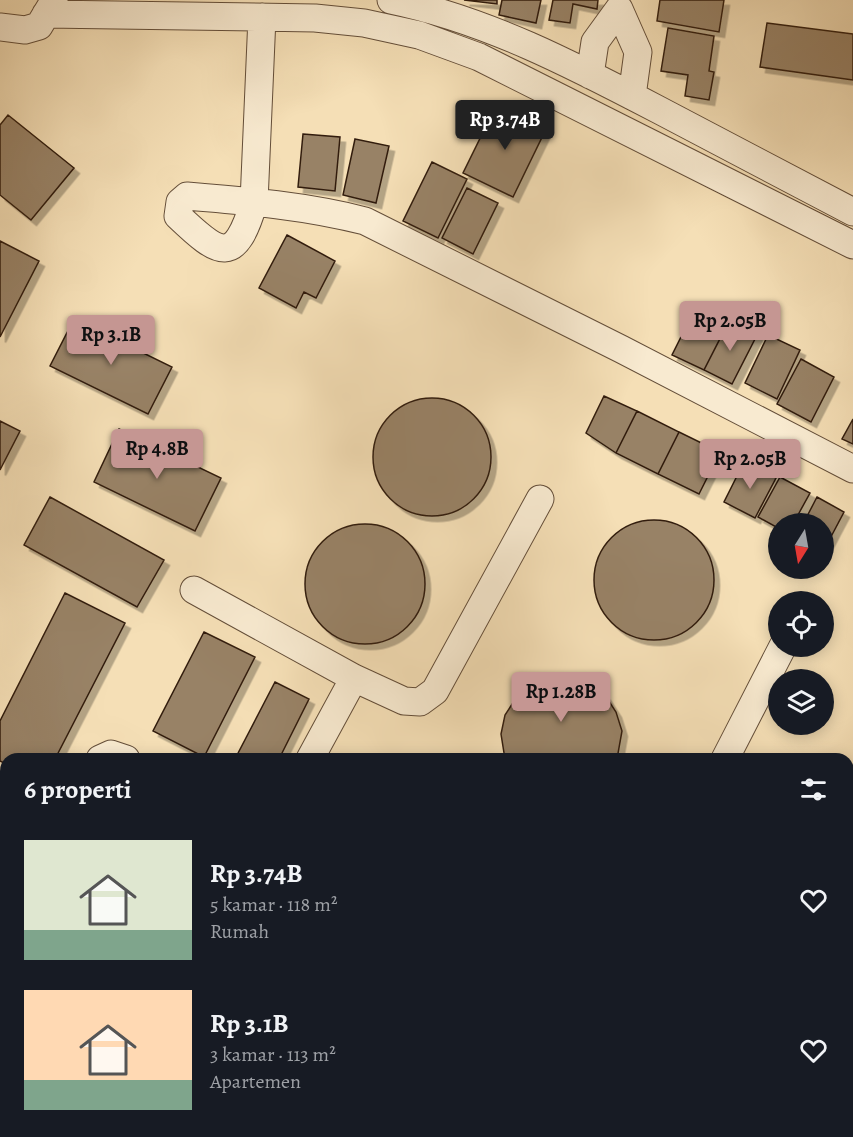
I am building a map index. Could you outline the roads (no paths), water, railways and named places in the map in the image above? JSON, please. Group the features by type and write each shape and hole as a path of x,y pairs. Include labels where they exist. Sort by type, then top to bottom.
{"street":[{"path":"391,0 429,8 490,28 632,96 853,212"},
{"path":"590,75 595,42 619,4"},
{"path":"619,4 638,52 632,96"},
{"path":"0,27 25,30 39,26 50,7 182,8 262,17 364,23 419,35 479,57 852,243"},
{"path":"262,17 254,202 321,209 365,221 621,349 853,469"},
{"path":"194,590 354,678 404,701 420,702 435,691 540,499"},
{"path":"728,753 777,657"},
{"path":"313,753 354,678"}]}
